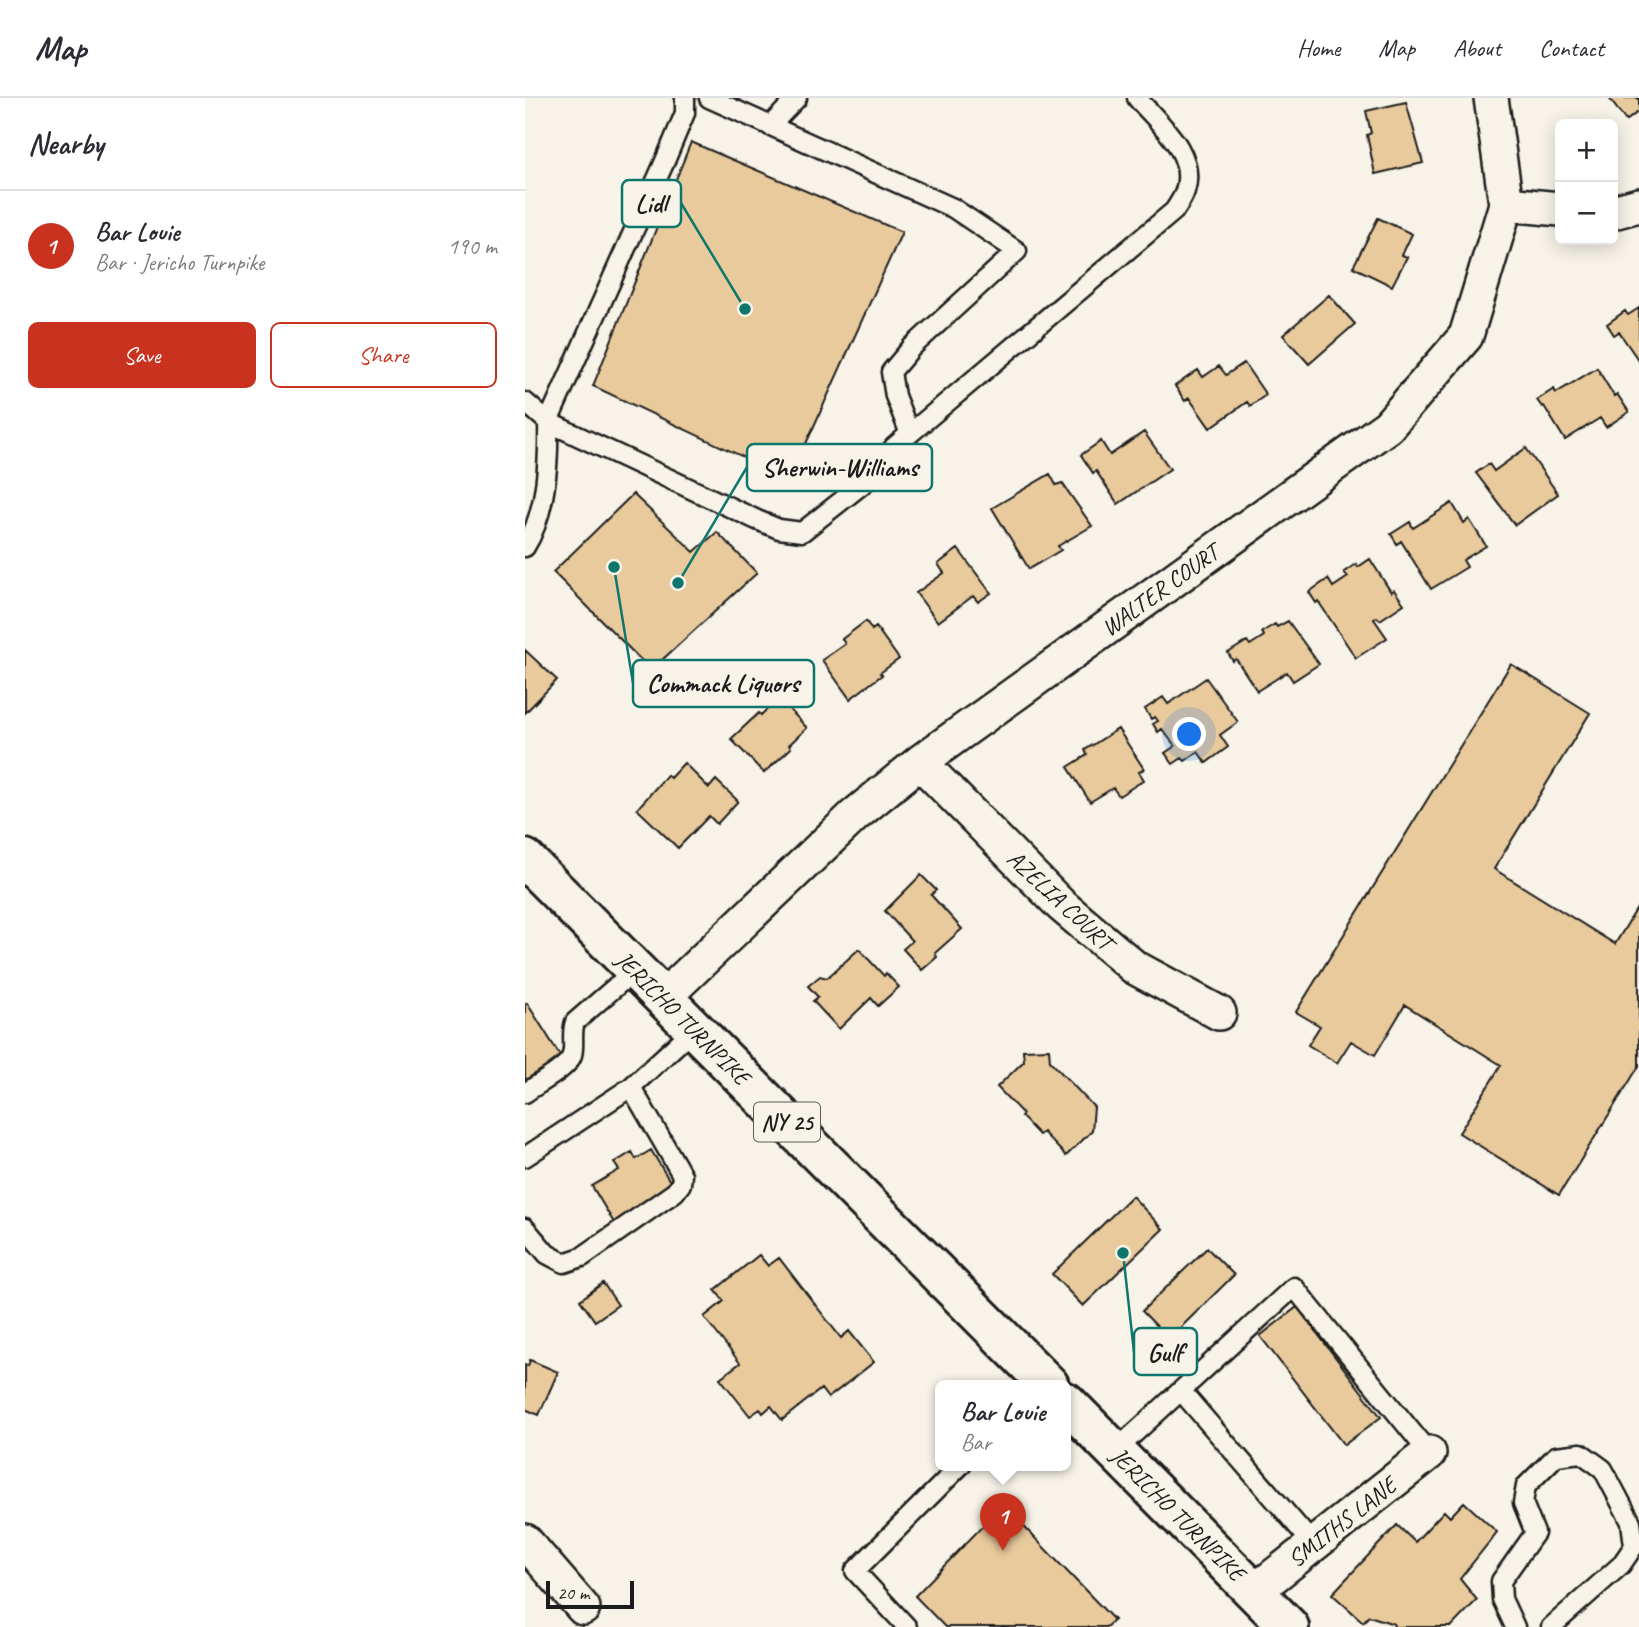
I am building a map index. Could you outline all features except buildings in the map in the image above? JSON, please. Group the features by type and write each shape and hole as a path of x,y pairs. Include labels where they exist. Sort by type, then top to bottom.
{"main road":[{"name":"JERICHO TURNPIKE","path":"525,859 1043,1380"},
{"name":"JERICHO TURNPIKE","path":"1071,1408 1255,1591 1281,1624"}],"street":[{"name":"WALTER COURT","path":"663,998 855,816 920,762 1388,426 1466,336 1506,204 1491,98"},
{"path":"1506,204 1555,209"},
{"path":"1618,211 1639,205"},
{"name":"AZELIA COURT","path":"920,762 1061,905 1134,967 1219,1013"},
{"name":"SMITHS LANE","path":"1255,1591 1429,1453"},
{"path":"525,1541 583,1608"}],"lane":[{"path":"525,547 542,501 548,456 548,422 665,161 685,113 685,98"},
{"path":"709,98 953,208 1017,251 912,347 891,372 895,396 910,433"},
{"path":"770,126 797,98"},
{"path":"525,402 548,422 757,520 779,528 802,531 864,484 894,447 1174,211 1185,191 1186,162 1179,147 1137,98"},
{"path":"525,1093 568,1063 573,1053 572,1031 575,1022 635,970"},
{"path":"525,1157 631,1087 694,1029"},
{"path":"525,1228 547,1254 564,1263 582,1257 675,1192 681,1184 682,1175 631,1087"},
{"path":"1115,1451 1294,1287 1429,1453"},
{"path":"1182,1392 1313,1544"},
{"path":"1515,1627 1502,1599 1501,1581 1535,1533 1523,1503 1525,1486 1556,1456 1581,1453 1603,1469 1631,1522 1634,1546 1621,1565 1551,1627"},
{"path":"907,1627 855,1571 955,1471"}],"place":[{"name":"Lidl","path":"745,309"},
{"name":"Commack Liquors","path":"614,567"},
{"name":"Sherwin-Williams","path":"678,583"},
{"name":"Gulf","path":"1123,1253"},
{"name":"Bar Louie","path":"1003,1551"}]}
